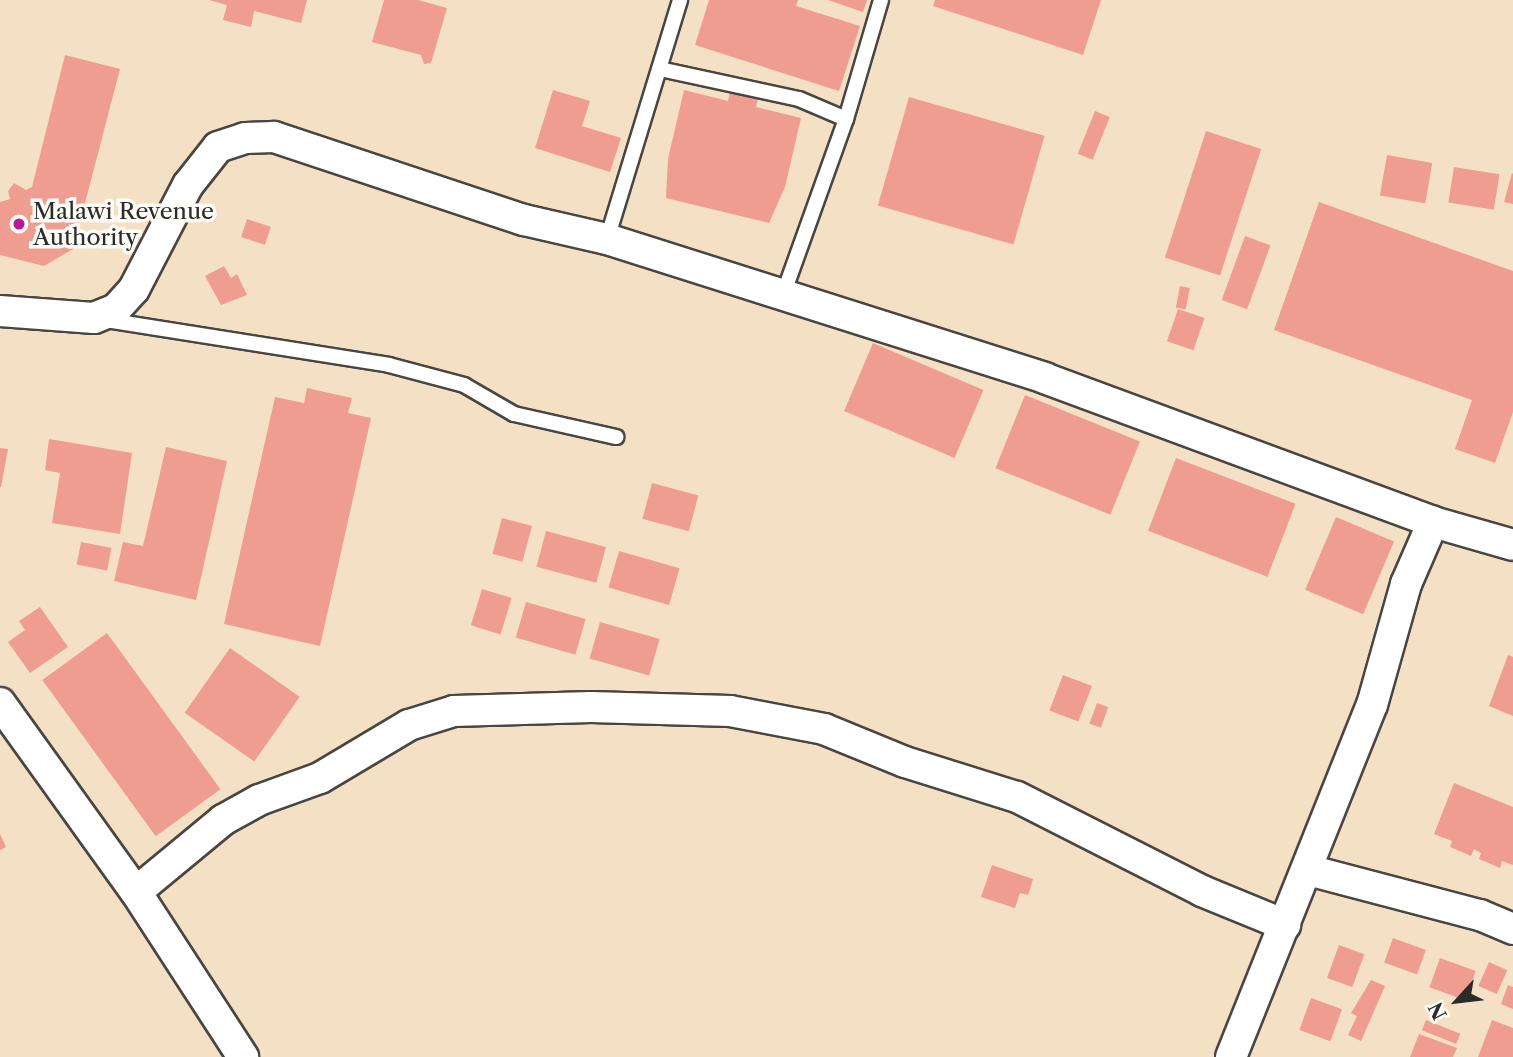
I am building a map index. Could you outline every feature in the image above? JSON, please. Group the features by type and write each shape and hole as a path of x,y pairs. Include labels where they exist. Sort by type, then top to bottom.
{"street":[{"path":"0,311 94,318 116,309 134,289 188,185 218,147 245,138 274,136 524,220 607,239 1044,378 1433,522 1513,545"},
{"path":"1231,1057 1372,705 1406,584 1433,522"},
{"path":"136,892 223,820 259,800 320,779 409,725 454,711 605,707 730,711 824,729 933,772 1017,797 1202,891 1284,925"},
{"path":"2,710 136,892 243,1057"},
{"path":"1308,870 1480,915 1513,929"}],"lane":[{"path":"607,239 680,0"},
{"path":"783,295 846,119 881,0"},
{"path":"660,69 799,99 846,119"},
{"path":"94,318 389,365 464,384 514,414 616,437"}],"building":[{"path":"209,0 307,0 301,23 254,11 251,27 223,20 227,5"},
{"path":"384,0 418,0 447,8 431,63 424,64 421,55 372,42"},
{"path":"709,0 798,0 796,6 860,26 839,91 695,45"},
{"path":"828,0 867,0 863,12"},
{"path":"935,0 1101,0 1083,55 933,6"},
{"path":"65,55 120,69 73,249 44,266 0,255 0,202 10,199 8,191 14,183 26,190 32,187"},
{"path":"553,90 590,101 582,126 621,138 610,172 535,148"},
{"path":"684,90 728,101 730,92 758,98 756,107 801,118 785,187 769,223 666,198 668,159"},
{"path":"909,97 1045,136 1013,244 878,206"},
{"path":"1095,111 1110,117 1093,160 1078,154"},
{"path":"1206,131 1261,149 1220,275 1165,257"},
{"path":"1387,155 1432,163 1425,203 1380,195"},
{"path":"1454,167 1499,174 1494,210 1448,203"},
{"path":"1513,174 1513,204 1504,202"},
{"path":"1319,202 1513,271 1513,412 1495,463 1455,449 1472,400 1274,330"},
{"path":"247,219 271,227 265,245 241,237"},
{"path":"1245,236 1270,245 1247,309 1222,300"},
{"path":"224,266 231,278 237,274 247,295 221,305 205,276"},
{"path":"1180,286 1190,288 1186,310 1176,308"},
{"path":"1178,309 1204,318 1193,350 1167,341"},
{"path":"873,343 983,390 955,458 844,411"},
{"path":"307,388 352,398 348,413 371,418 320,646 224,624 275,397 304,403"},
{"path":"1025,395 1140,441 1110,515 995,468"},
{"path":"49,439 132,453 120,534 52,523 60,473 45,470"},
{"path":"166,447 227,461 196,600 114,581 123,542 143,546"},
{"path":"0,448 8,449 1,487 0,487"},
{"path":"1176,458 1295,504 1268,577 1148,531"},
{"path":"652,483 698,495 689,531 642,519"},
{"path":"1336,517 1394,542 1363,614 1305,590"},
{"path":"502,518 532,526 522,562 492,554"},
{"path":"546,531 606,547 596,583 536,567"},
{"path":"81,542 111,548 107,570 77,565"},
{"path":"619,551 680,568 669,605 609,588"},
{"path":"482,589 512,598 501,634 471,625"},
{"path":"526,602 586,619 575,655 516,638"},
{"path":"40,607 68,647 30,673 8,642 25,630 19,621"},
{"path":"600,622 660,639 649,676 590,659"},
{"path":"107,633 220,789 156,836 42,680"},
{"path":"230,648 300,697 254,761 185,713"},
{"path":"1508,655 1513,657 1513,716 1489,706"},
{"path":"1063,675 1092,686 1078,722 1049,710"},
{"path":"1097,703 1108,707 1101,728 1089,724"},
{"path":"1454,783 1513,807 1513,865 1502,861 1500,868 1479,859 1481,853 1474,849 1471,856 1450,847 1452,841 1434,834"},
{"path":"0,834 6,847 0,850"},
{"path":"992,865 1033,879 1028,895 1020,893 1015,908 981,897"},
{"path":"1393,938 1426,950 1417,974 1384,962"},
{"path":"1339,945 1364,954 1352,987 1327,978"},
{"path":"1440,958 1476,971 1465,1000 1429,987"},
{"path":"1489,962 1507,970 1497,994 1478,986"},
{"path":"1371,980 1385,986 1361,1041 1348,1035 1357,1016 1351,1013"},
{"path":"1508,985 1513,987 1513,1009 1501,1004"},
{"path":"1311,998 1342,1009 1330,1041 1299,1030"},
{"path":"1426,1020 1460,1034 1456,1044 1422,1030"},
{"path":"1492,1020 1513,1028 1513,1057 1478,1057"},
{"path":"1419,1034 1457,1048 1453,1057 1410,1057"}],"place":[{"name":"Malawi Revenue Authority","path":"19,224"}]}
